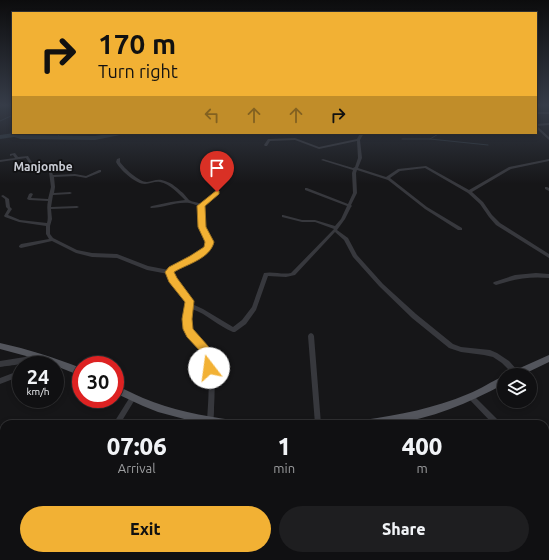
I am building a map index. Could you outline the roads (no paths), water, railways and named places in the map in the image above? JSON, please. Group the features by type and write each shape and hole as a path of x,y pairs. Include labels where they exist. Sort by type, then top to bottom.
{"main road":[{"path":"0,346 40,356"},
{"path":"528,368 549,358"},
{"path":"389,420 426,411 471,397 497,384"},
{"path":"124,394 132,399 198,420"}],"street":[{"path":"542,131 549,139"},
{"path":"190,306 201,309 210,317 233,330 244,322 254,308 266,274 286,276 293,274 335,229 350,206 355,193 354,168 360,155 358,140 361,134"},
{"path":"266,145 269,140 295,139 318,148 358,140"},
{"path":"11,154 14,154 17,158"},
{"path":"0,161 27,157 32,165 46,167 51,172 53,176 52,194 49,208 48,234 52,240 76,251 92,255 117,256 147,268 170,272"},
{"path":"119,159 119,166 140,181 146,183 163,181 184,196 189,202"},
{"path":"323,160 387,178 426,208 460,229"},
{"path":"469,192 510,168 549,160"},
{"path":"387,178 399,170 425,167 469,192 482,203 490,216 498,224 549,256"},
{"path":"53,176 75,175 86,177 100,172"},
{"path":"201,206 217,192 220,181"},
{"path":"306,189 350,206"},
{"path":"52,194 70,193"},
{"path":"31,194 29,199 50,200"},
{"path":"3,196 7,199 8,207 10,209 6,216 48,225"},
{"path":"152,207 189,202 201,206"},
{"path":"170,272 172,269 193,259 208,248 210,242 202,227 201,206"},
{"path":"49,208 77,207"},
{"path":"283,216 302,221 315,221 335,229 346,239 355,256 381,285 446,342 457,349 496,355 510,368"},
{"path":"21,246 52,240"},
{"path":"170,272 173,280 190,301 187,319 188,329 204,349 212,377 204,420"},
{"path":"496,283 515,277 542,275 549,276"},
{"path":"311,336 318,420"},
{"path":"0,364 26,360 34,354"},
{"path":"0,382 12,377"},
{"path":"471,397 494,420"},
{"path":"119,420 132,399"}],"waterway":[{"path":"57,137 60,134"},
{"path":"0,137 14,135 21,137 95,138 121,134"},
{"path":"430,139 438,134"},
{"path":"402,139 430,139"},
{"path":"430,139 488,145"}],"district":[{"name":"Manjombe","path":"43,167"}]}
